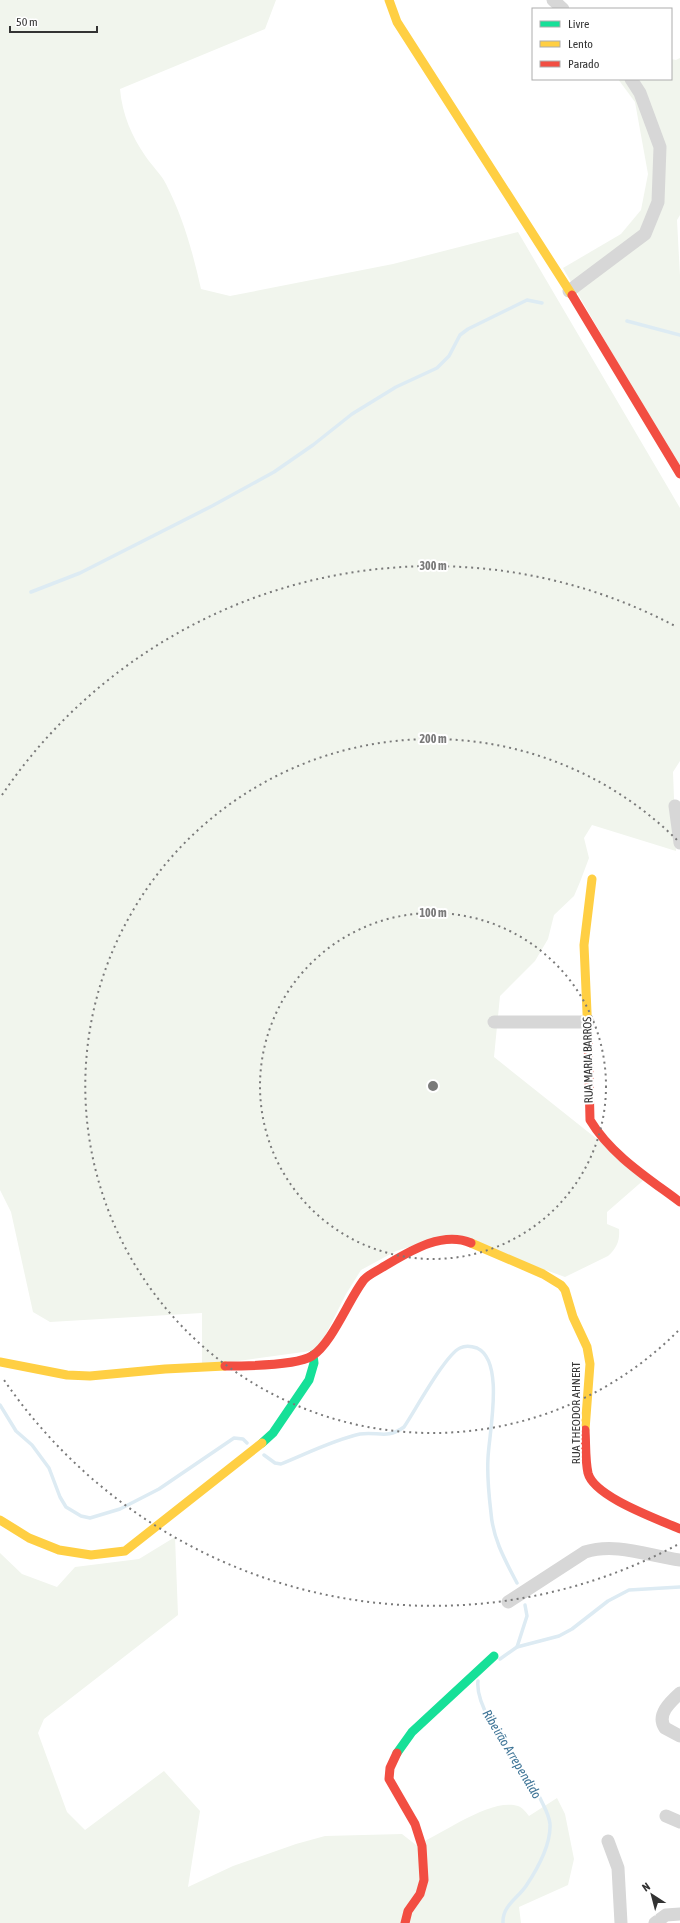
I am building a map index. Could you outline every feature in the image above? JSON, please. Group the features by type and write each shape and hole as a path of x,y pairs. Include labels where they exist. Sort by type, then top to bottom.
{"street":[{"path":"389,0 397,22 569,291 680,474"},
{"path":"553,0 562,8"},
{"path":"569,291 645,234 658,202 660,148 640,93 631,80"},
{"path":"675,806 680,843"},
{"name":"RUA MARIA BARROS","path":"592,879 584,945 588,1022 589,1112 593,1126 616,1150 680,1202"},
{"path":"494,1022 588,1022"},
{"name":"RUA THEODOR AHNERT","path":"313,1354 323,1345 364,1279 412,1250 444,1240 466,1241 526,1266 554,1280 565,1290 573,1317 587,1347 590,1364 585,1446 587,1465 591,1480 598,1490 609,1497 680,1529"},
{"path":"0,1362 67,1375 90,1376 165,1369 268,1365 304,1360 313,1354 314,1363 309,1380 273,1433 240,1462 125,1551 95,1556 79,1556 30,1540 0,1520"},
{"path":"508,1602 585,1552 595,1548 613,1549 680,1560"},
{"path":"404,1923 408,1912 420,1894 424,1880 422,1846 418,1830 389,1779 388,1772 397,1754 414,1731 494,1656"},
{"path":"677,1696 664,1711 662,1725 670,1732 680,1736"},
{"path":"666,1816 680,1822"},
{"path":"608,1841 618,1868 621,1923"},
{"path":"655,1923 666,1915 680,1914"}],"shaded area":[{"path":"0,0 276,0 265,29 120,89 128,125 146,157 164,180 178,209 191,249 201,289 230,296 393,264 518,232 680,508 680,761 673,772 676,851 592,825 584,838 589,858 574,896 554,915 548,939 535,961 500,996 494,1057 646,1178 607,1212 607,1224 619,1229 619,1237 614,1250 608,1256 565,1277 448,1235 396,1251 361,1270 346,1294 318,1350 202,1366 202,1313 50,1322 33,1312 11,1212 0,1190"},
{"path":"680,58 680,215 677,220 680,276 680,471 563,268 621,234 641,210 648,174 635,102 619,80 672,80 672,59 676,60"},
{"path":"175,1537 178,1615 44,1719 38,1733 67,1812 85,1830 164,1771 200,1811 188,1887 233,1866 296,1844 325,1836 402,1834 416,1845 466,1818 494,1807 507,1805 518,1806 529,1816 557,1798 565,1814 574,1859 568,1885 519,1907 521,1923 0,1923 0,1553 22,1574 57,1587 75,1567 139,1559"}],"waterway":[{"path":"31,592 80,573 212,506 274,472 313,445 352,414 396,387 437,368 449,356 460,335 468,329 527,300 542,303"},
{"path":"627,321 680,335"},
{"path":"264,1455 275,1463 281,1464 330,1443 360,1434 387,1434 398,1431 404,1427 446,1361 464,1346 477,1348 486,1355 491,1367 493,1382 488,1464 492,1523 500,1549 517,1583"},
{"path":"0,1405 16,1431 32,1445 49,1468 60,1497 66,1507 81,1516 90,1518 120,1509 159,1489 234,1438 243,1439 247,1443"},
{"name":"Ribeirão Arrependido","path":"500,1659 517,1647 559,1636 572,1629 608,1601 629,1590 680,1587"},
{"path":"517,1647 527,1616 525,1605"},
{"name":"Ribeirão Arrependido","path":"478,1681 479,1694 484,1709 502,1740 540,1798 550,1824 550,1832 543,1856 526,1886 505,1912 503,1923"}],"traffic: fast":[{"path":"262,1443 273,1433 309,1380 314,1363 313,1355"},
{"path":"397,1753 412,1732 494,1656"}],"traffic: slow":[{"path":"389,0 397,22 572,295"},
{"path":"588,1035 584,945 592,879"},
{"path":"471,1243 543,1274 561,1285 565,1290 573,1317 587,1347 590,1364 585,1430"},
{"path":"0,1362 67,1375 90,1376 165,1369 225,1366"},
{"path":"0,1520 29,1538 59,1550 91,1555 125,1551 262,1443"}],"traffic: jam":[{"path":"572,295 680,474"},
{"path":"588,1035 590,1120 608,1144 619,1155 680,1202"},
{"path":"225,1366 283,1364 312,1356 326,1342 357,1289 370,1275 413,1250 436,1241 448,1239 471,1243"},
{"path":"585,1430 587,1468 593,1482 614,1499 680,1529"},
{"path":"397,1753 390,1768 389,1779 415,1824 422,1846 424,1880 420,1894 408,1911 405,1923"}]}
